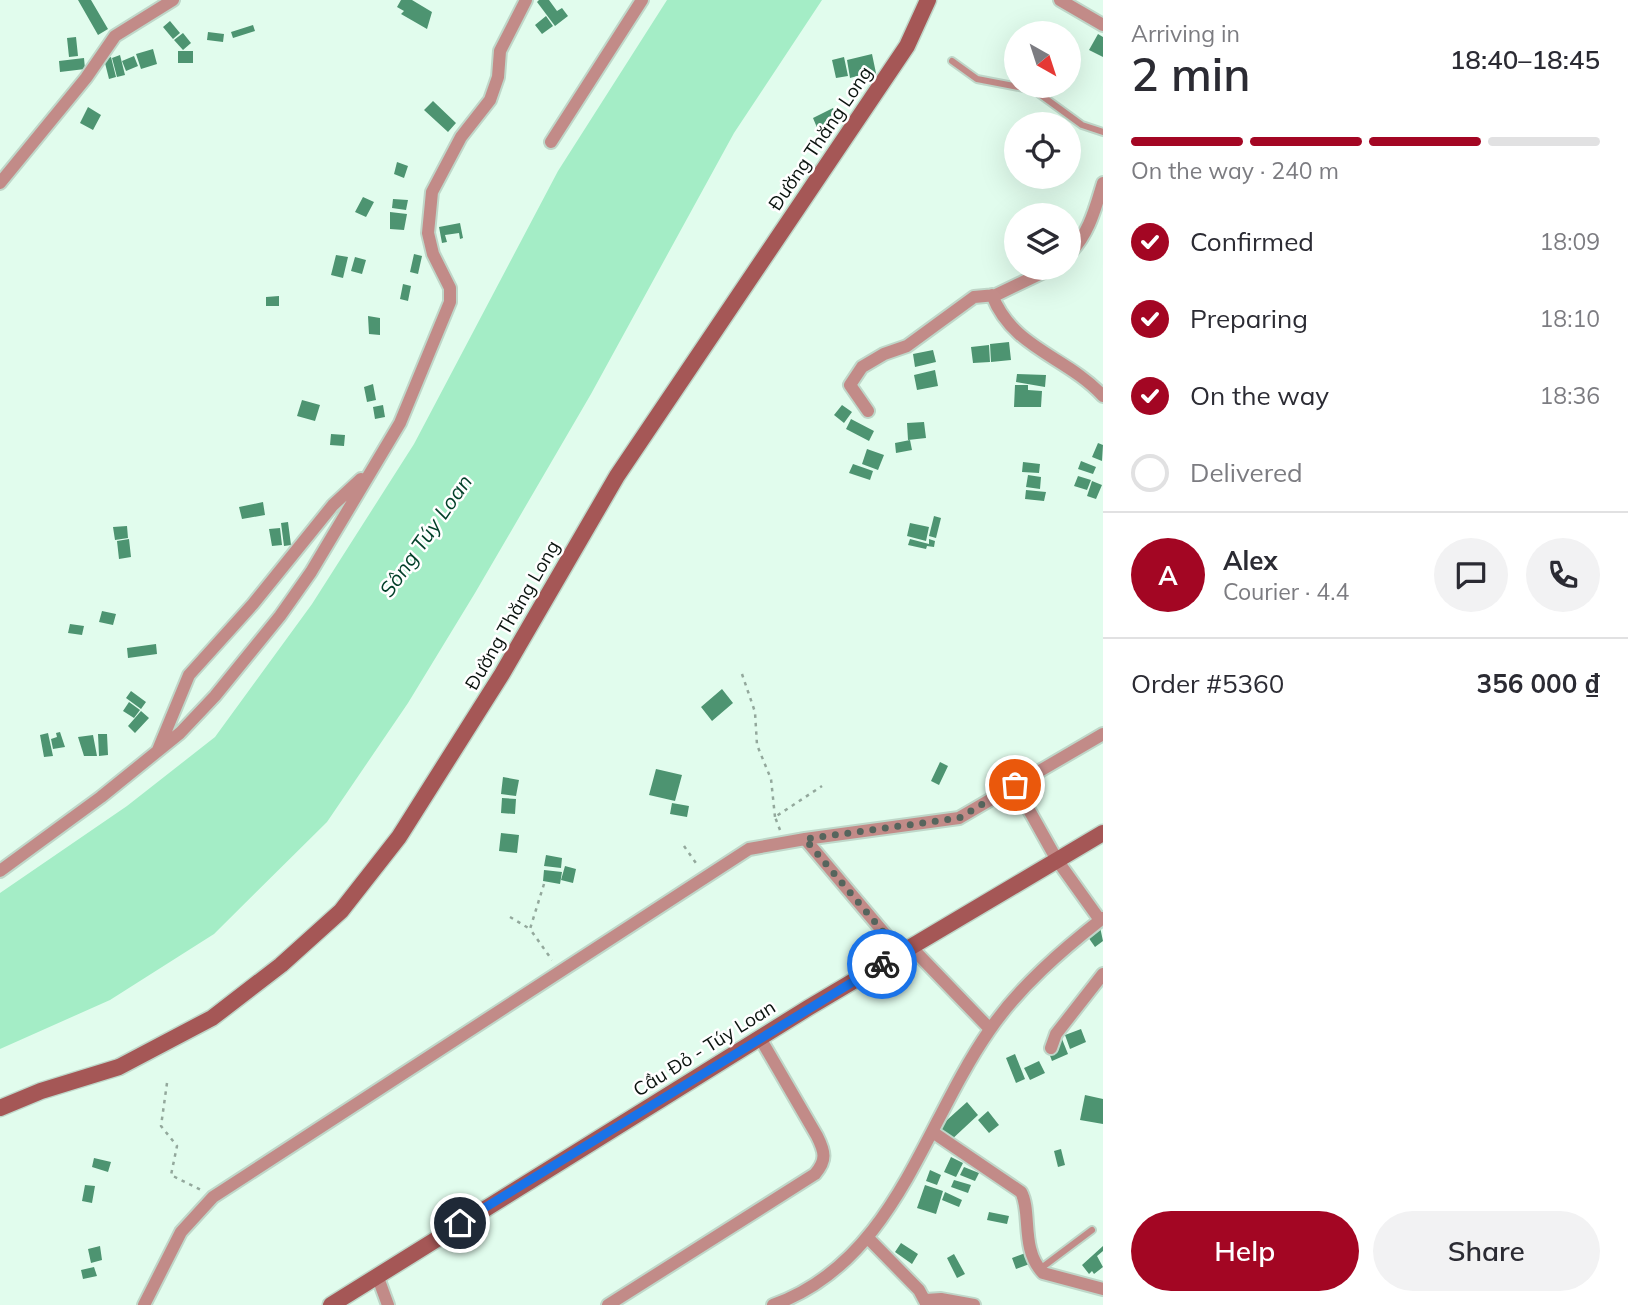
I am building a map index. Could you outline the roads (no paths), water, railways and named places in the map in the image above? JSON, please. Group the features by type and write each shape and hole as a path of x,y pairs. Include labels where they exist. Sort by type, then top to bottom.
{"street":[{"path":"0,183 86,78 115,36 173,0"},
{"path":"0,871 158,751 202,711 281,616 311,572 404,415 451,297 428,233 432,192 461,137 490,100 498,77 500,51 526,0"},
{"path":"551,142 642,0"},
{"name":"Đường Thăng Long","path":"0,1108 41,1091 119,1067 212,1018 281,965 341,911 399,837 450,760 617,475 908,46 928,0"},
{"path":"1060,0 1103,25"},
{"path":"1081,240 1093,217 1103,183"},
{"path":"868,411 850,385 862,367 884,354 907,346 974,297 992,295 1025,280"},
{"path":"992,295 1013,329 1034,349 1078,372 1103,396"},
{"path":"158,751 189,675 253,604 334,505 369,472"},
{"path":"144,1305 181,1232 213,1197 749,849 959,818 1103,734"},
{"path":"773,1305 818,1283 869,1238 934,1133 990,1029 1058,953 1102,919 1057,860 1015,785"},
{"name":"Cầu Đỏ - Túy Loan","path":"331,1305 760,1038 1103,833"},
{"path":"805,839 906,950 990,1029"},
{"path":"1051,1048 1056,1034 1103,974"},
{"path":"608,1305 815,1174 824,1164 825,1152 817,1136 760,1038"},
{"path":"934,1133 1021,1192 1025,1201 1026,1233 1039,1270 1048,1275 1071,1278 1103,1289"},
{"path":"869,1238 927,1303 941,1299 974,1305"},
{"path":"377,1275 388,1305"}],"lane":[{"path":"952,61 977,79 1034,90 1082,125 1103,132"},
{"path":"1039,1270 1091,1230"}],"water":[{"name":"Sông Túy Loan","path":"667,0 822,0 734,133 591,394 408,703 327,822 214,934 110,1000 0,1049 0,893 127,806 215,737 312,604 414,444 558,171"}]}
